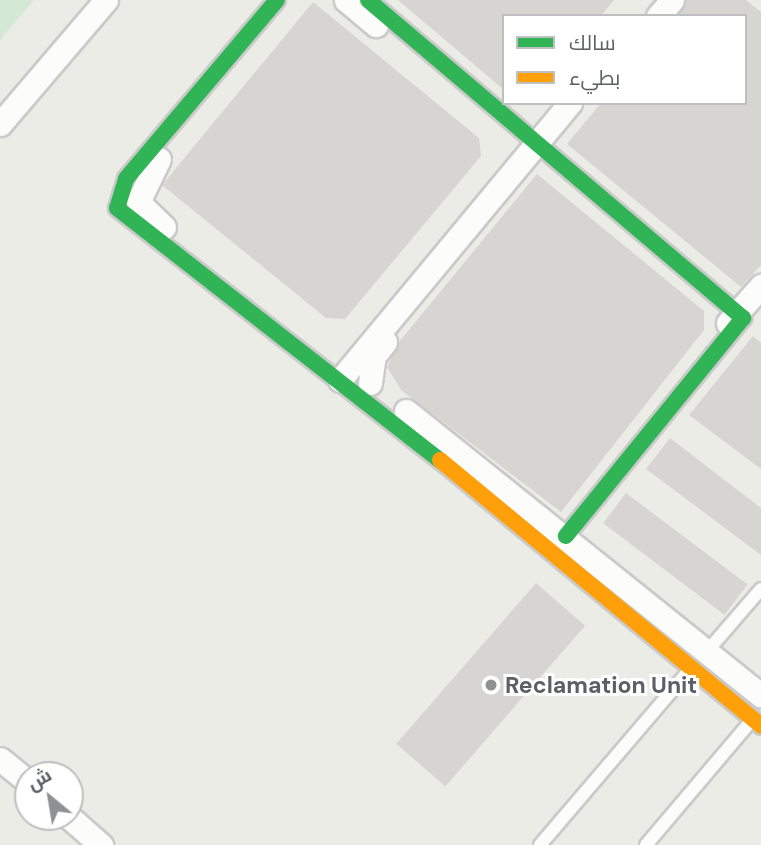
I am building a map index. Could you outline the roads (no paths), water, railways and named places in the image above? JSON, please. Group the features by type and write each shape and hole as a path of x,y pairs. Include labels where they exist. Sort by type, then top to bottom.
{"street":[{"path":"0,124 106,0"},
{"path":"277,0 126,179 117,208 345,374 370,383 709,649 761,695"},
{"path":"292,0 145,178 138,202 692,666 758,718"},
{"path":"346,0 536,152"},
{"path":"368,0 719,313 735,319"},
{"path":"646,14 657,0"},
{"path":"661,14 672,0"},
{"path":"370,383 374,356 536,152 569,105"},
{"path":"345,374 536,152 582,105"},
{"path":"562,532 761,286"},
{"path":"735,319 761,297"},
{"path":"0,759 14,770"},
{"path":"84,830 101,845"}],"lane":[{"path":"540,845 761,589"},
{"path":"646,845 758,718"}],"place":[{"name":"Reclamation Unit","path":"491,685"}]}
